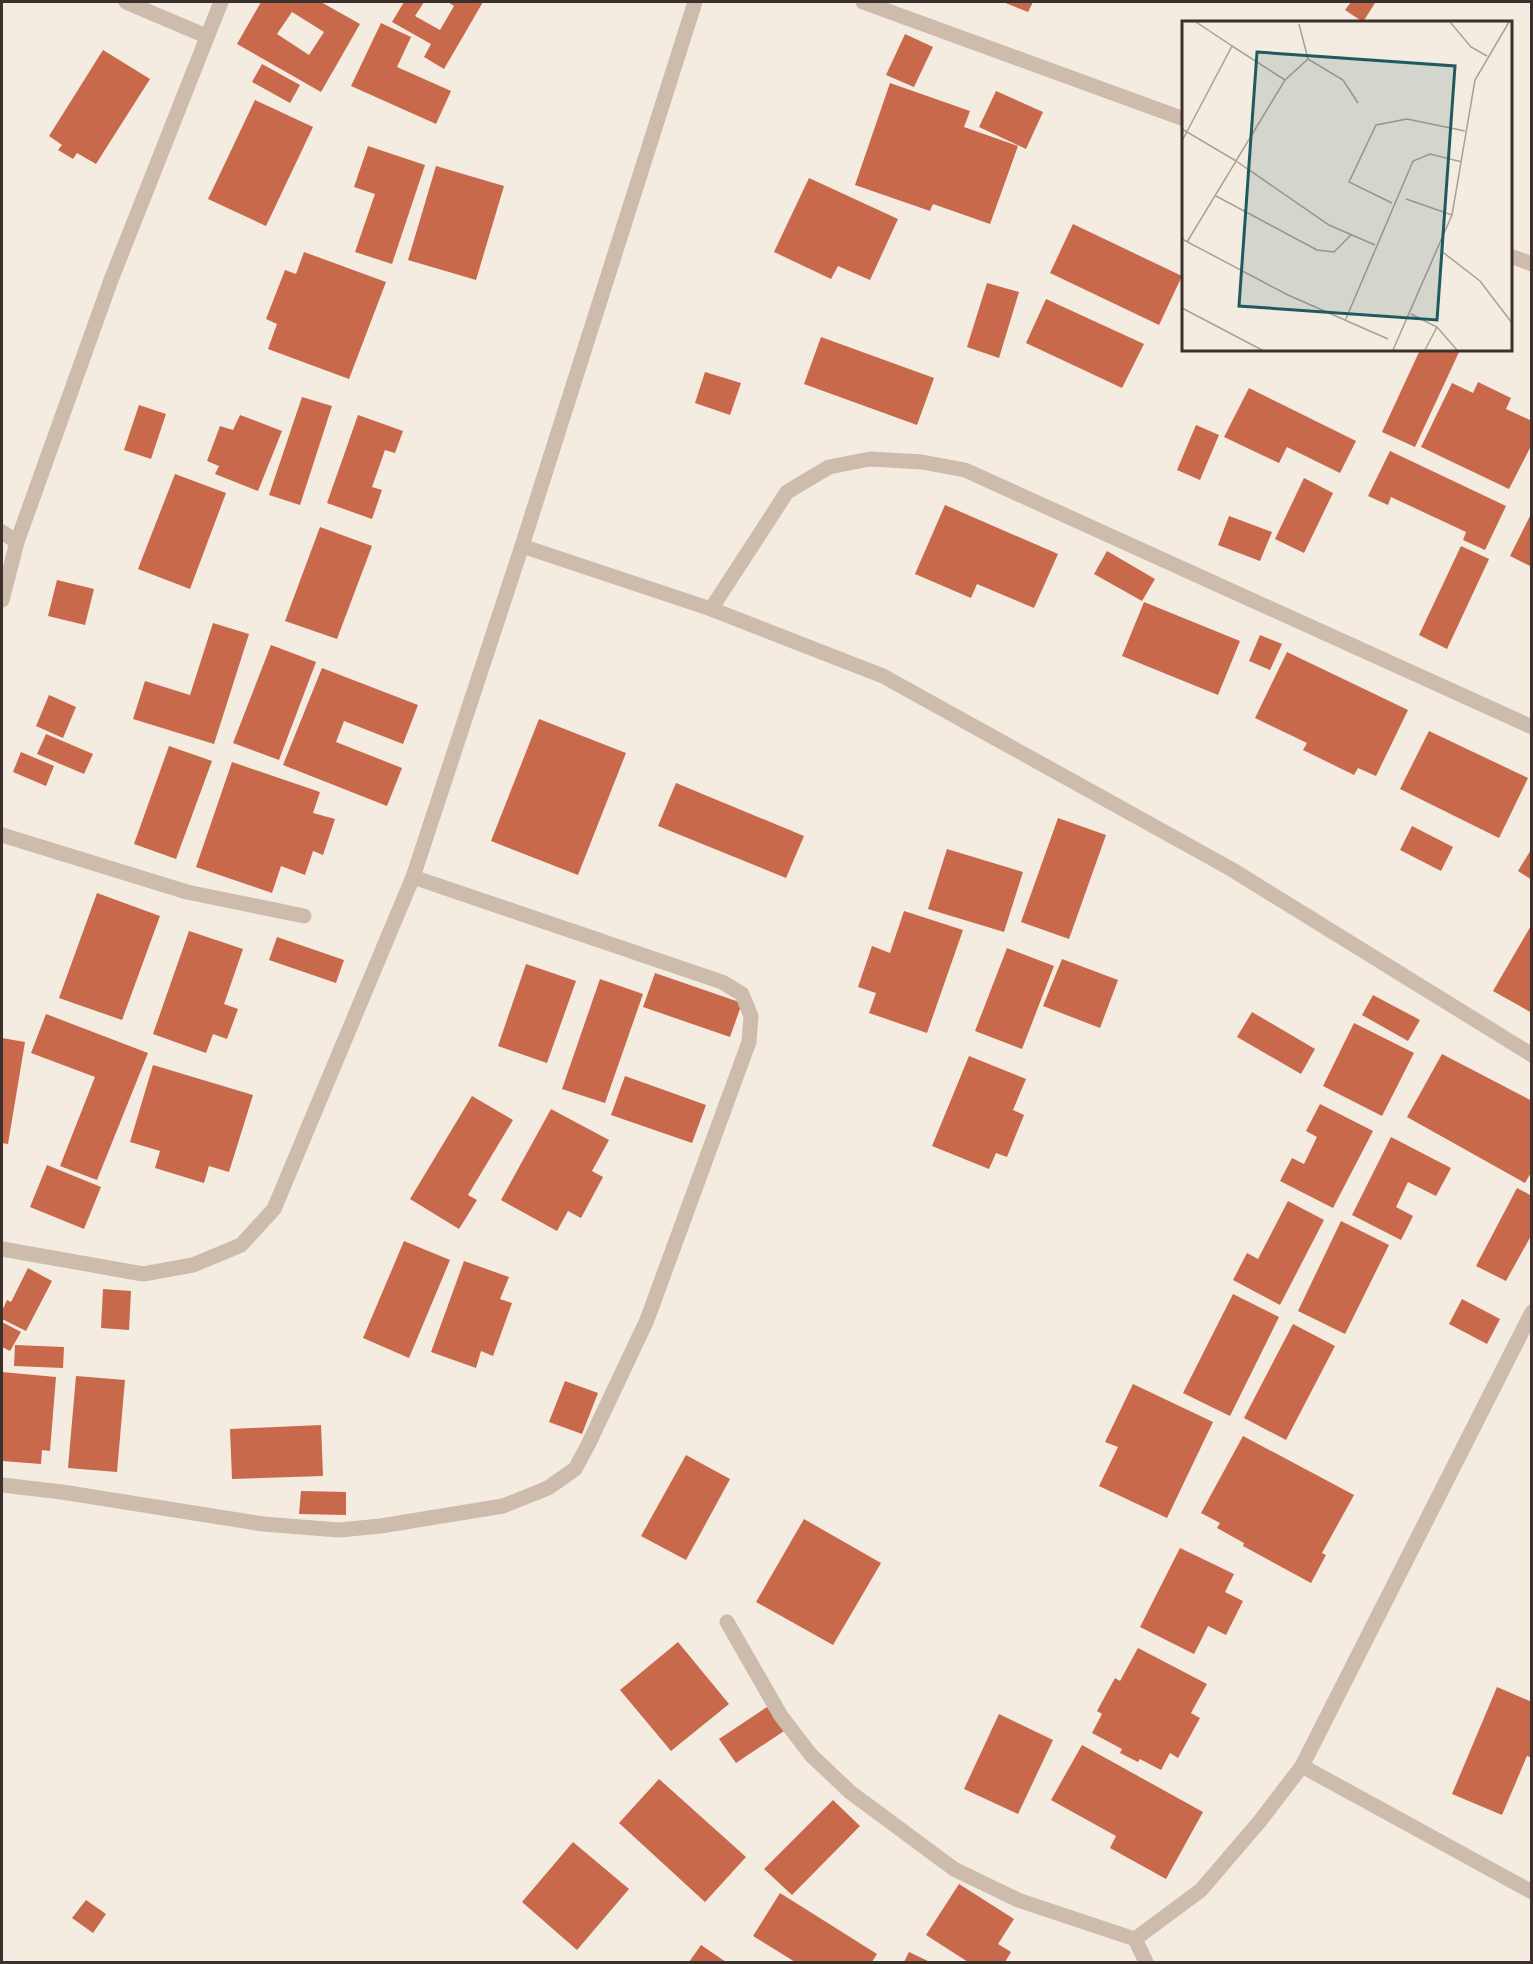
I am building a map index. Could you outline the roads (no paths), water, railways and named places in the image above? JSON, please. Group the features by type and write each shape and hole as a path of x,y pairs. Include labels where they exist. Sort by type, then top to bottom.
{"street":[{"path":"126,2 206,36"},
{"path":"2,600 17,542 111,280 221,2"},
{"path":"2,1249 143,1274 193,1265 241,1245 274,1209 413,877 522,546 695,2"},
{"path":"863,2 1182,118"},
{"path":"1512,257 1532,264"},
{"path":"711,609 787,492 829,467 870,459 922,462 965,470 1532,727"},
{"path":"2,532 17,542"},
{"path":"522,546 711,609 893,682 1230,869 1532,1055"},
{"path":"2,835 187,892 304,916"},
{"path":"2,1485 62,1492 264,1524 339,1530 381,1526 503,1506 548,1488 575,1469 646,1320 749,1042 751,1016 742,994 722,982 413,877"},
{"path":"1135,1939 1201,1890 1260,1821 1302,1766 1532,1312"},
{"path":"727,1622 781,1716 811,1755 850,1792 954,1869 1018,1900 1135,1939 1146,1962"},
{"path":"1302,1766 1532,1892"}]}
